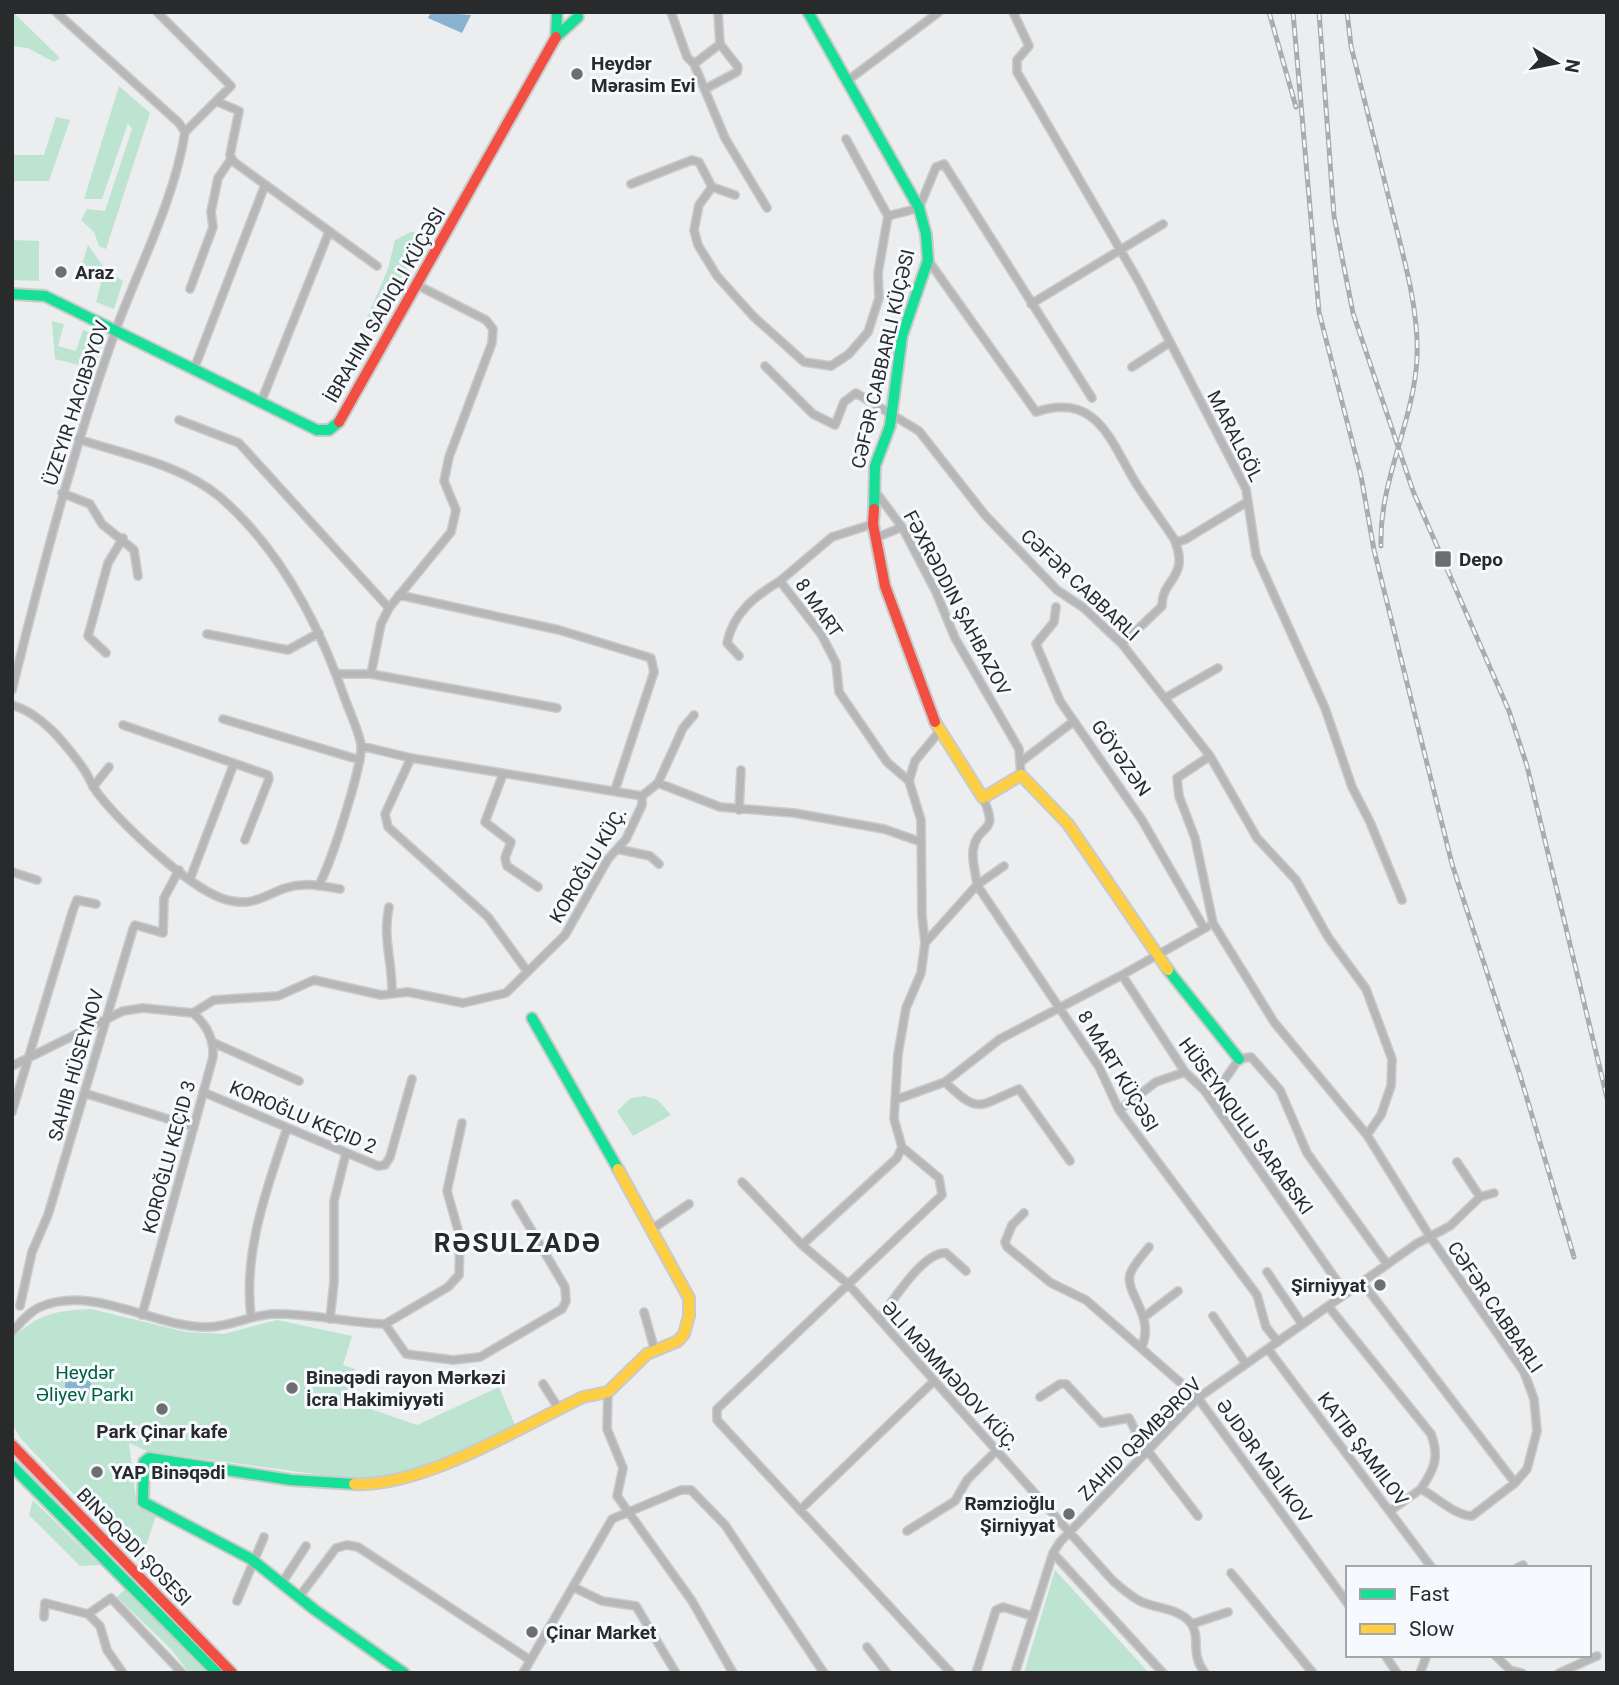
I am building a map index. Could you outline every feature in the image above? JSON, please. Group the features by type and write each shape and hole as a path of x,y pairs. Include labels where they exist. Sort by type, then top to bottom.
{"street":[{"path":"57,12 179,123 185,132"},
{"path":"12,690 78,439 116,331 154,238 182,153 185,132 229,91 229,83 157,12"},
{"path":"558,12 566,18 581,15"},
{"path":"556,37 558,12"},
{"path":"671,12 687,57 694,65 726,138 767,208"},
{"path":"705,89 737,72 738,67 720,44 718,12"},
{"path":"807,12 919,208 926,234 928,260 902,336 891,415 872,488 873,524 878,537 885,586 939,732 983,797 1021,775 1068,824 1157,956 1239,1059"},
{"path":"847,81 939,12"},
{"name":"MARALGÖL","path":"1013,12 1028,46 1017,60 1017,72 1119,247 1246,489 1256,555 1325,708 1352,787 1370,822 1402,900"},
{"path":"12,294 45,296 317,430 329,430 338,424 556,37 581,15"},
{"path":"694,65 720,44"},
{"path":"190,289 213,227 211,212 218,178 231,159 239,111 218,102"},
{"path":"712,187 699,205 694,230 698,245 717,276 753,316 804,362 831,366 849,354 868,332 878,298 878,273 888,216 846,139"},
{"path":"231,159 377,265"},
{"path":"631,184 692,160 699,162 712,187 735,195"},
{"path":"919,208 936,167 944,164 1092,398"},
{"path":"194,369 265,185"},
{"path":"888,216 919,208"},
{"path":"1031,304 1119,247 1163,224"},
{"path":"261,402 329,232"},
{"path":"928,260 1036,412 1057,405 1074,407 1113,438 1136,483 1174,539 1180,554 1178,575 1162,598 1162,607 1122,644"},
{"path":"371,674 382,624 389,608 451,532 456,510 444,481 449,457 492,343 493,330 486,320 417,285"},
{"path":"1132,367 1170,343"},
{"path":"765,366 813,414 835,425 844,402 856,393 919,431 985,515 1057,590 1084,608 1122,644 1165,698 1210,757 1258,838 1296,880 1328,937 1366,989 1392,1059 1391,1086 1381,1115 1367,1135"},
{"path":"179,420 239,443 389,608"},
{"path":"78,439 174,468 219,497 279,564 301,597 336,674 362,746 360,760 318,886"},
{"name":"FƏXRƏDDIN ŞAHBAZOV","path":"872,488 902,527 936,592 955,638 1019,749 1021,775"},
{"path":"62,494 90,503 102,524 123,538 134,550 138,576"},
{"path":"1174,539 1178,542 1186,539 1247,502"},
{"name":"8 MART","path":"873,524 832,537 780,581 821,634 836,663 839,692 887,762 909,780"},
{"path":"878,537 902,527"},
{"path":"106,653 88,636 108,563 123,538"},
{"path":"738,656 727,643 731,625 756,596 780,581"},
{"path":"400,595 559,630 651,658 654,672 615,790"},
{"name":"GÖYƏZƏN","path":"1056,607 1054,622 1036,644 1060,701 1142,820 1204,928"},
{"path":"207,634 288,650 318,633"},
{"path":"1165,698 1218,668"},
{"path":"336,674 371,674 557,708"},
{"path":"12,705 39,718 83,768 93,787 123,820 190,880 221,898 247,903 263,900 276,891 302,885 340,889"},
{"path":"694,716 683,727 658,783 720,807 794,813 884,829 921,842"},
{"path":"223,719 360,760"},
{"path":"1022,761 1074,722"},
{"path":"123,725 233,766 269,776 245,840"},
{"path":"939,732 915,761 909,780 922,820 925,943 920,974 906,1008 898,1054 894,1119 902,1147 939,1178 942,1195 717,1409 717,1420 951,1673"},
{"path":"362,746 411,758 642,796"},
{"path":"1210,757 1177,778 1179,796 1195,838 1213,923 1274,1022 1367,1135 1429,1235 1524,1372 1534,1399 1537,1431 1527,1469 1515,1483 1472,1516 1461,1515 1421,1489"},
{"path":"411,758 385,814 388,827 488,917 527,971"},
{"path":"190,880 233,766"},
{"path":"93,787 109,767"},
{"path":"739,810 741,770"},
{"path":"503,774 485,822 510,842 505,858 507,866 538,887"},
{"name":"KOROĞLU KÜÇ.","path":"12,1066 27,1061 123,1010 143,1008 193,1013 214,1000 278,996 314,980 381,995 408,992 463,1003 506,993 565,935 608,859 626,839 642,805 642,796 658,783"},
{"name":"8 MART KÜÇƏSI","path":"983,797 992,817 990,825 980,834 973,850 977,885 1099,1067 1119,1110 1257,1295 1266,1327 1278,1342"},
{"path":"617,849 650,856 659,864"},
{"path":"925,943 977,885 1004,866"},
{"name":"SAHIB HÜSEYNOV","path":"20,1306 32,1252 48,1215 133,929 135,925 163,933 164,898 179,870"},
{"path":"12,872 37,880"},
{"path":"12,1112 77,900 96,904"},
{"path":"389,907 384,932 393,977 392,994"},
{"path":"895,1100 945,1082 1000,1039 1157,956 1213,923"},
{"name":"HÜSEYNQULU SARABSKI","path":"1122,975 1185,1072 1203,1090 1346,1294"},
{"path":"193,1013 201,1020 214,1043 299,1081"},
{"path":"404,1673 388,1669 255,1562 143,1502 144,1462 149,1458 291,1480 377,1485 426,1472 591,1394 608,1392 635,1364 678,1341 684,1334 689,1298 532,1018"},
{"name":"KOROĞLU KEÇID 3","path":"142,1315 194,1127 214,1043"},
{"path":"1203,1090 1221,1085 1239,1059 1251,1057 1280,1090 1307,1153 1387,1264"},
{"path":"1119,1110 1156,1083 1185,1072"},
{"name":"KOROĞLU KEÇID 2","path":"203,1092 346,1153 378,1166 385,1166 390,1157 412,1079"},
{"path":"945,1082 967,1103 978,1106 1019,1089 1070,1161"},
{"path":"84,1093 194,1127"},
{"path":"12,1332 40,1307 73,1301 181,1325 228,1325 251,1316 276,1314 385,1325 399,1314 448,1287 459,1275 462,1261 460,1237 447,1191 462,1122"},
{"path":"251,1316 248,1271 267,1187 287,1128"},
{"path":"802,1245 897,1158 902,1147"},
{"path":"330,1319 334,1282 334,1201 346,1153"},
{"path":"1457,1161 1480,1197 1494,1193"},
{"name":"ƏLI MƏMMƏDOV KÜÇ.","path":"742,1182 802,1245 848,1284 1068,1533 1128,1594 1153,1606 1178,1612 1192,1624"},
{"name":"ZAHID QƏMBƏROV","path":"1015,1673 1053,1553 1068,1533 1198,1398 1429,1235 1450,1226 1480,1197"},
{"path":"385,1325 407,1354 453,1360 480,1357 562,1309 566,1301 565,1287 516,1204"},
{"path":"652,1229 689,1204"},
{"name":"ƏJDƏR MƏLIKOV","path":"1024,1213 1012,1226 1005,1241 1007,1247 1051,1283 1086,1300 1142,1346 1169,1375 1198,1398 1346,1601"},
{"path":"1142,1346 1144,1317 1129,1280 1130,1274 1149,1247"},
{"path":"879,1319 895,1293 936,1255 946,1253 966,1271"},
{"path":"1267,1272 1302,1324"},
{"path":"1362,1282 1515,1483"},
{"path":"1144,1317 1178,1291"},
{"path":"12,1300 20,1306 26,1317"},
{"path":"1328,1306 1431,1434 1437,1448 1437,1465 1421,1489 1390,1511"},
{"path":"644,1312 655,1351"},
{"path":"1213,1316 1246,1364"},
{"name":"KATIB ŞAMILOV","path":"1268,1349 1431,1566"},
{"path":"800,1510 934,1381"},
{"path":"543,1384 559,1409"},
{"path":"1040,1397 1060,1384 1066,1384 1102,1423 1129,1418 1198,1516"},
{"path":"608,1392 607,1429 623,1468 617,1496 692,1601 733,1673"},
{"name":"BINƏQƏDI ŞOSESI","path":"12,1445 232,1673"},
{"path":"907,1531 955,1501 967,1480 996,1451"},
{"name":"BINƏQƏDI ŞOSESI","path":"12,1466 217,1673"},
{"path":"523,1673 612,1519 681,1490 691,1490 725,1525 824,1673"},
{"path":"237,1601 264,1537"},
{"path":"299,1597 336,1548 347,1545 358,1547 530,1660"},
{"path":"282,1583 306,1546"},
{"path":"1053,1553 1163,1673"},
{"path":"1231,1573 1313,1673"},
{"path":"573,1587 602,1601 636,1606 676,1673"},
{"path":"88,1614 111,1598 182,1673"},
{"path":"44,1617 45,1603 88,1614 100,1626 107,1650 123,1673"},
{"path":"976,1673 996,1610 1003,1607 1032,1616"},
{"path":"1205,1673 1196,1661 1192,1624 1228,1612"},
{"path":"867,1647 887,1673"},
{"path":"1559,1673 1597,1656"},
{"path":"1386,1657 1397,1673"},
{"path":"1497,1657 1510,1670 1522,1673"}],"green space":[{"path":"13,12 60,58 54,62 28,48 12,46"},
{"path":"119,86 150,113 106,249 99,246 94,232 81,220 87,209 105,211 132,129 128,123 102,199 84,199"},
{"path":"56,117 70,120 49,181 12,181 12,155 44,155"},
{"path":"411,232 427,232 370,333 363,327 388,269 395,240"},
{"path":"12,240 39,241 39,281 12,280"},
{"path":"88,245 103,266 123,281 114,309 96,302 103,275 82,265"},
{"path":"52,321 64,324 58,346 76,351 83,330 105,338 94,369 55,359"},
{"path":"644,1096 658,1100 671,1115 633,1136 617,1111 631,1098"},
{"name":"Heydər Əliyev Parkı","path":"91,1309 186,1332 224,1334 277,1320 352,1336 343,1365 355,1369 349,1391 353,1403 417,1425 499,1387 515,1425 437,1463 379,1478 336,1477 147,1451 129,1443 137,1507 156,1516 140,1563 22,1440 12,1424 12,1339 48,1315"},
{"path":"33,1500 100,1565 80,1566 29,1515"},
{"path":"1055,1570 1149,1673 1024,1673"},
{"path":"126,1588 209,1673 189,1673 172,1650 117,1597"}],"water":[{"path":"431,12 471,15 462,33 428,18"},
{"path":"78,1373 87,1377 91,1386 87,1395 78,1399 69,1395 65,1386 69,1377"}],"railway":[{"path":"1269,12 1296,107"},
{"path":"1293,12 1319,312 1361,476 1374,550 1452,864 1520,1075 1574,1257"},
{"path":"1319,12 1334,216 1353,313 1413,491 1509,711 1527,766 1607,1098"},
{"path":"1347,12 1351,46 1410,284 1416,321 1415,382 1385,498 1381,546"}],"traffic: fast":[{"path":"557,12 556,37 578,17"},
{"path":"808,12 919,208 926,234 928,260 902,336 890,426 875,466 874,509"},
{"path":"12,294 45,296 317,430 329,430 339,422"},
{"path":"1168,970 1239,1059"},
{"path":"532,1018 618,1169"},
{"path":"354,1484 291,1480 149,1458 144,1462 143,1502 251,1559 315,1610 404,1673"},
{"path":"12,1466 217,1673"}],"traffic: slow":[{"path":"935,722 983,798 1021,775 1068,824 1168,970"},
{"path":"354,1484 381,1483 440,1466 501,1439 583,1397 608,1392 647,1354 678,1341 684,1334 689,1316 689,1298 618,1169"}],"traffic: jam":[{"path":"339,422 556,37"},
{"path":"874,509 873,524 885,586 935,722"},
{"path":"12,1445 232,1673"}],"place":[{"name":"Heydər Mərasim Evi","path":"577,74"},
{"name":"Araz","path":"61,272"},
{"name":"Depo","path":"1443,559"},
{"name":"Şirniyyat","path":"1380,1285"},
{"name":"Binəqədi rayon Mərkəzi İcra Hakimiyyəti","path":"292,1388"},
{"name":"Park Çinar kafe","path":"162,1409"},
{"name":"YAP Binəqədi","path":"97,1472"},
{"name":"Rəmzioğlu Şirniyyat","path":"1069,1514"},
{"name":"Çinar Market","path":"532,1632"}],"district":[{"name":"RƏSULZADƏ","path":"518,1243"}]}
